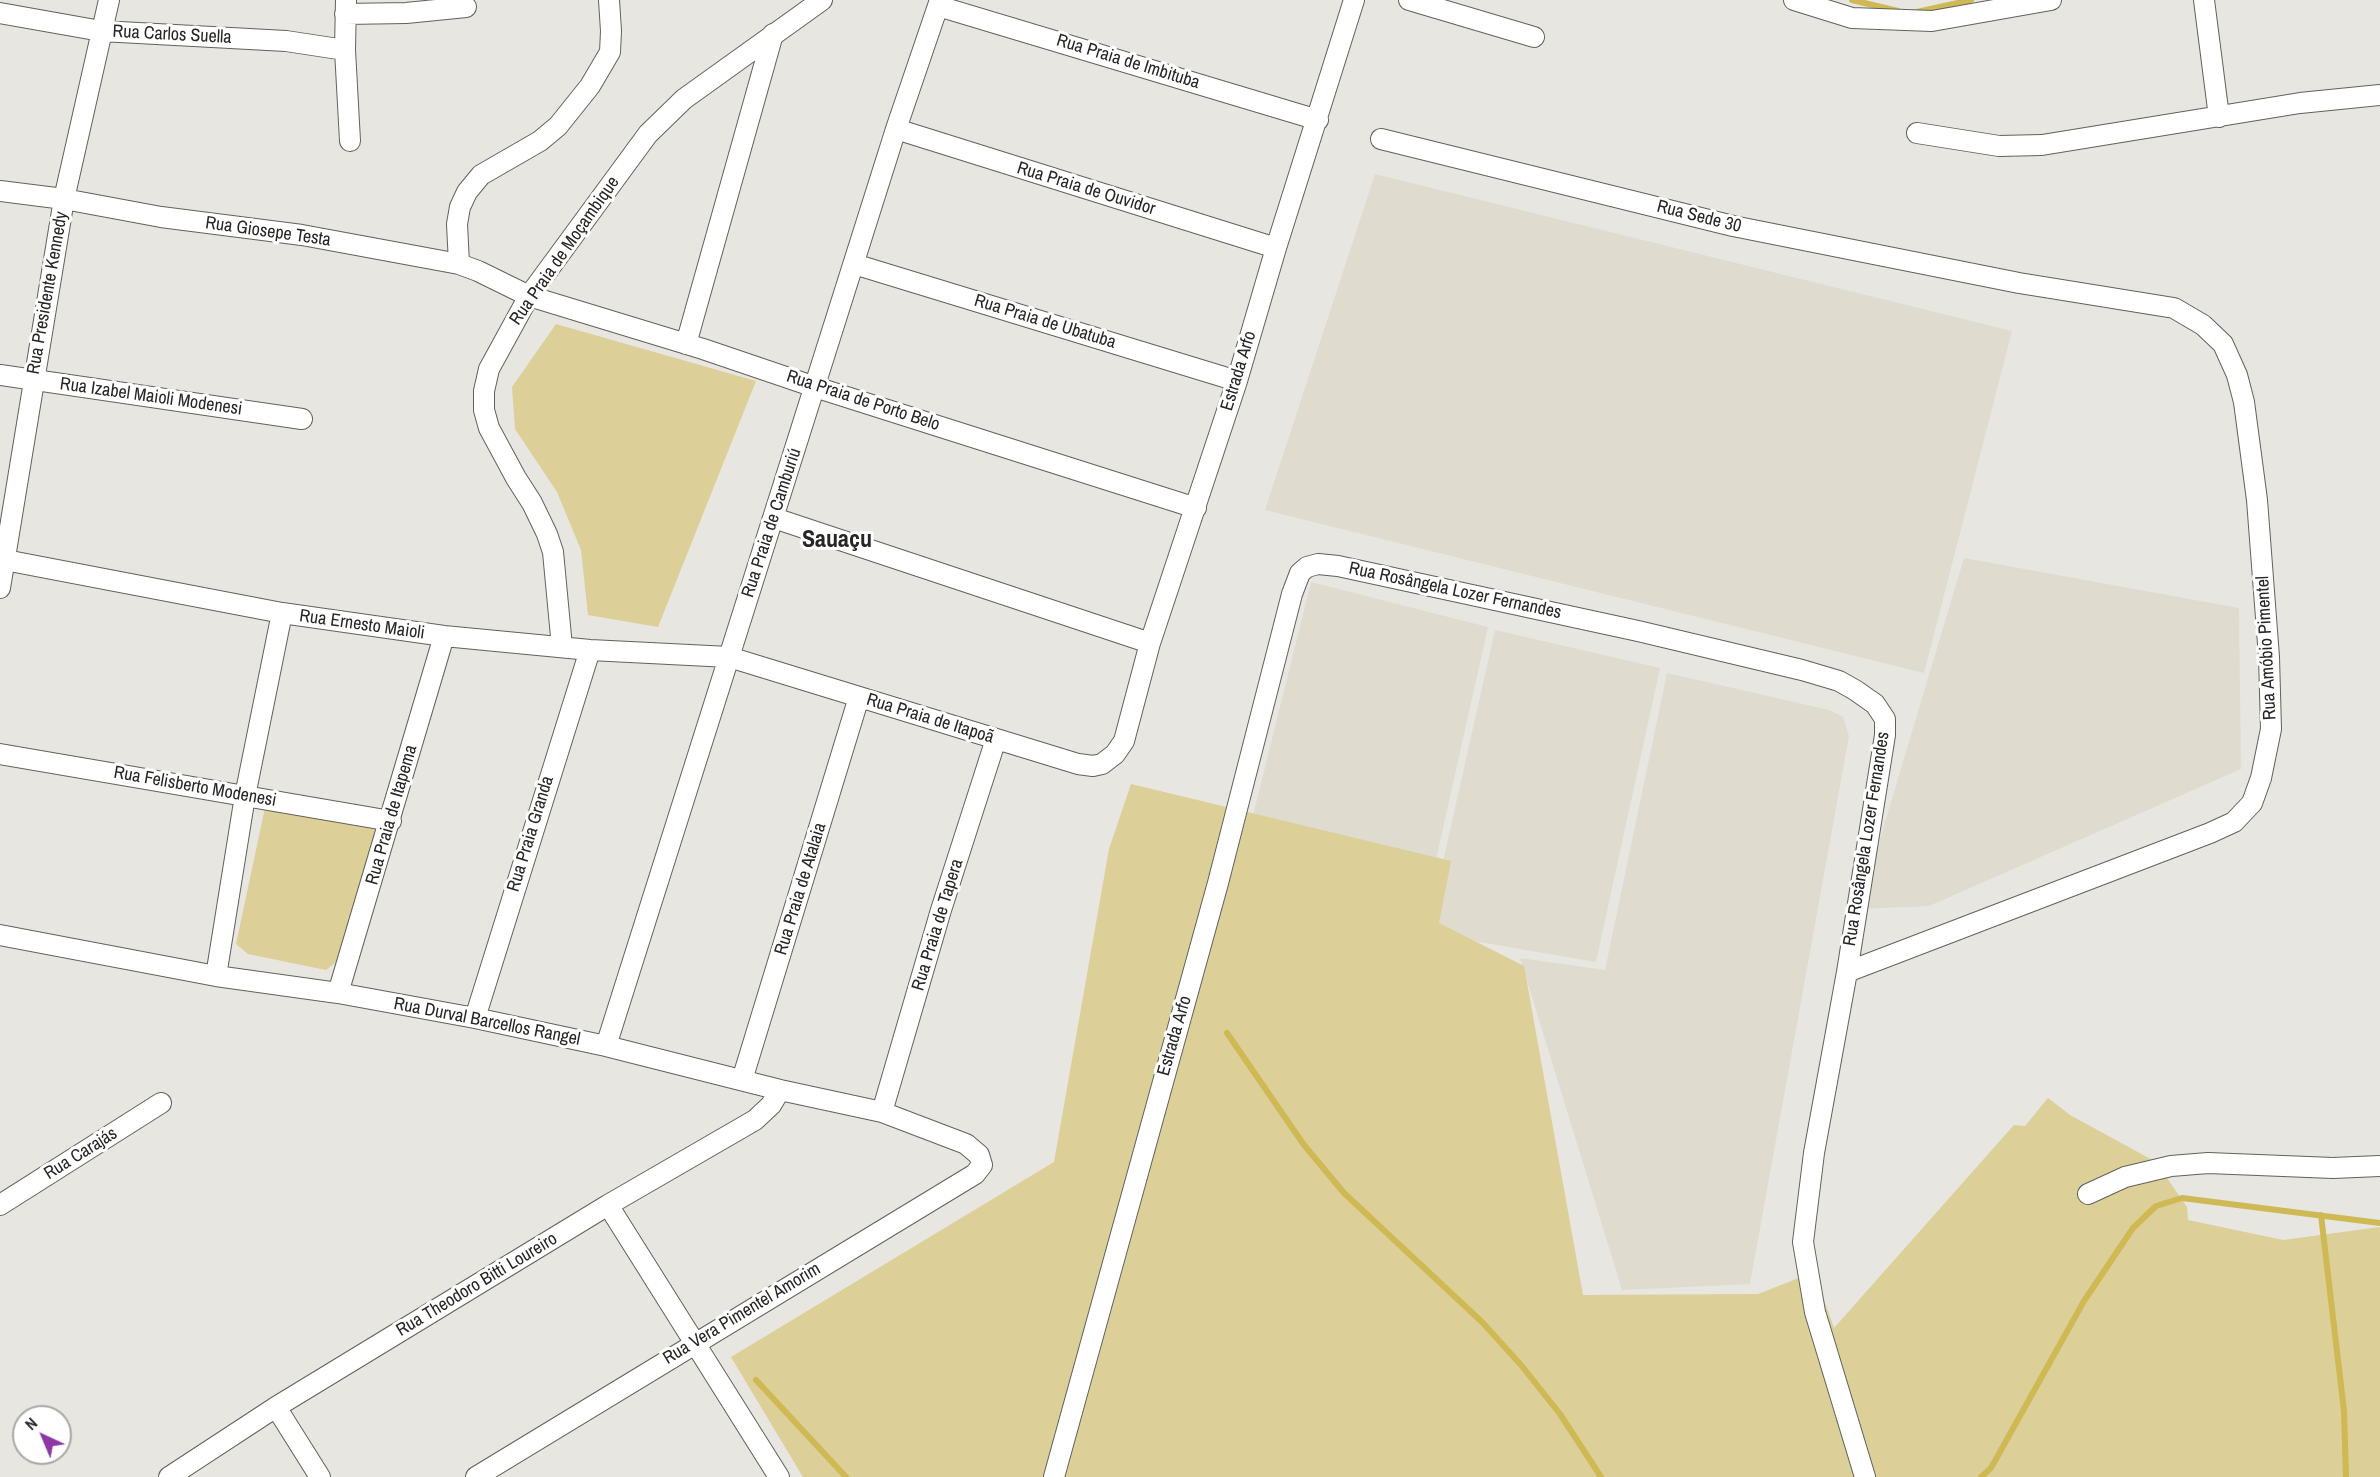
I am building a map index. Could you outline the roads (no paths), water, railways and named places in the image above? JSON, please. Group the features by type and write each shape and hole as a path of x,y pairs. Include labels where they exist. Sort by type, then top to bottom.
{"street":[{"name":"Rua Presidente Kennedy","path":"0,588 64,199 109,0"},
{"path":"459,264 457,224 460,207 467,192 481,175 540,141 558,126 590,86 610,52 612,31 609,0"},
{"name":"Rua Praia de Moçambique","path":"562,647 553,552 536,510 493,436 484,410 484,391 489,369 529,296 648,134 684,99 822,0"},
{"name":"Estrada Arfo","path":"1124,741 1150,643 1237,381 1354,0"},
{"path":"1409,0 1534,37"},
{"path":"1794,0 1852,18 1932,21 2051,0"},
{"path":"2204,0 2219,117"},
{"name":"Rua Praia de Imbituba","path":"939,3 1318,120"},
{"name":"Rua Praia de Camburiú","path":"606,1046 896,129 939,3"},
{"path":"350,141 345,50 346,7 406,13 466,7"},
{"name":"Rua Carlos Suella","path":"0,14 101,31 286,41 345,50"},
{"path":"686,344 773,34"},
{"path":"1917,133 1999,146 2042,145 2300,103 2380,95"},
{"name":"Rua Praia de Ouvidor","path":"896,129 1276,248"},
{"name":"Rua Sede 30","path":"1381,139 1733,226 2019,283"},
{"name":"Rua Giosepe Testa","path":"0,191 64,199 161,217 302,236 459,264 529,296"},
{"name":"Rua Praia de Ubatuba","path":"854,264 1237,381"},
{"name":"Rua Amóbio Pimentel","path":"1847,972 2234,822 2252,803 2261,778 2271,729 2269,657 2257,500 2244,402 2237,375 2223,344 2204,325 2174,308 2019,283"},
{"name":"Rua Praia de Porto Belo","path":"529,296 686,344 1196,508"},
{"name":"Rua Izabel Maioli Modenesi","path":"0,375 302,419"},
{"path":"774,518 1150,643"},
{"name":"Rua Ernesto Maioli","path":"3,559 282,614 444,636 590,650 729,657"},
{"name":"Rua Rosângela Lozer Fernandes","path":"1292,594 1300,573 1306,567 1318,564 1638,630 1839,681 1875,704 1885,719 1885,735 1847,972 1814,1153 1803,1242 1815,1312 1865,1477"},
{"name":"Estrada Arfo","path":"1054,1477 1218,884 1292,594"},
{"path":"216,976 245,796 282,614"},
{"name":"Rua Praia de Itapema","path":"338,993 391,821 444,636"},
{"name":"Rua Praia Granda","path":"475,1018 590,650"},
{"name":"Rua Praia de Itapoã","path":"729,657 858,698 1093,766 1109,759 1124,741"},
{"name":"Rua Praia de Atalaia","path":"742,1080 858,698"},
{"name":"Rua Praia de Tapera","path":"882,1112 941,910 996,739"},
{"name":"Rua Felisberto Modenesi","path":"0,754 391,821"},
{"name":"Rua Durval Barcellos Rangel","path":"0,936 216,976 338,993 475,1018 606,1046 780,1090 882,1112 966,1144"},
{"name":"Rua Theodoro Bitti Loureiro","path":"169,1477 276,1407 608,1205 755,1120 771,1105 780,1090"},
{"name":"Rua Carajás","path":"0,1204 161,1103"},
{"name":"Rua Vera Pimentel Amorim","path":"476,1477 975,1174 982,1165 981,1158 966,1144"},
{"path":"2088,1194 2125,1177 2171,1166 2208,1163 2333,1168 2380,1166"},
{"path":"608,1205 779,1477"},
{"path":"276,1407 320,1477"}],"waterway":[{"path":"1852,0 1898,11"},
{"path":"1917,12 1971,0"},
{"path":"1227,1033 1304,1145 1344,1193 1482,1322 1521,1365 1560,1414 1601,1477"},
{"path":"1981,1477 1991,1468 2084,1301 2133,1228 2156,1206 2182,1198 2380,1223"},
{"path":"2321,1215 2344,1411 2346,1477"},
{"path":"756,1380 846,1477"}],"district":[{"name":"Sauaçu","path":"837,541"}]}
